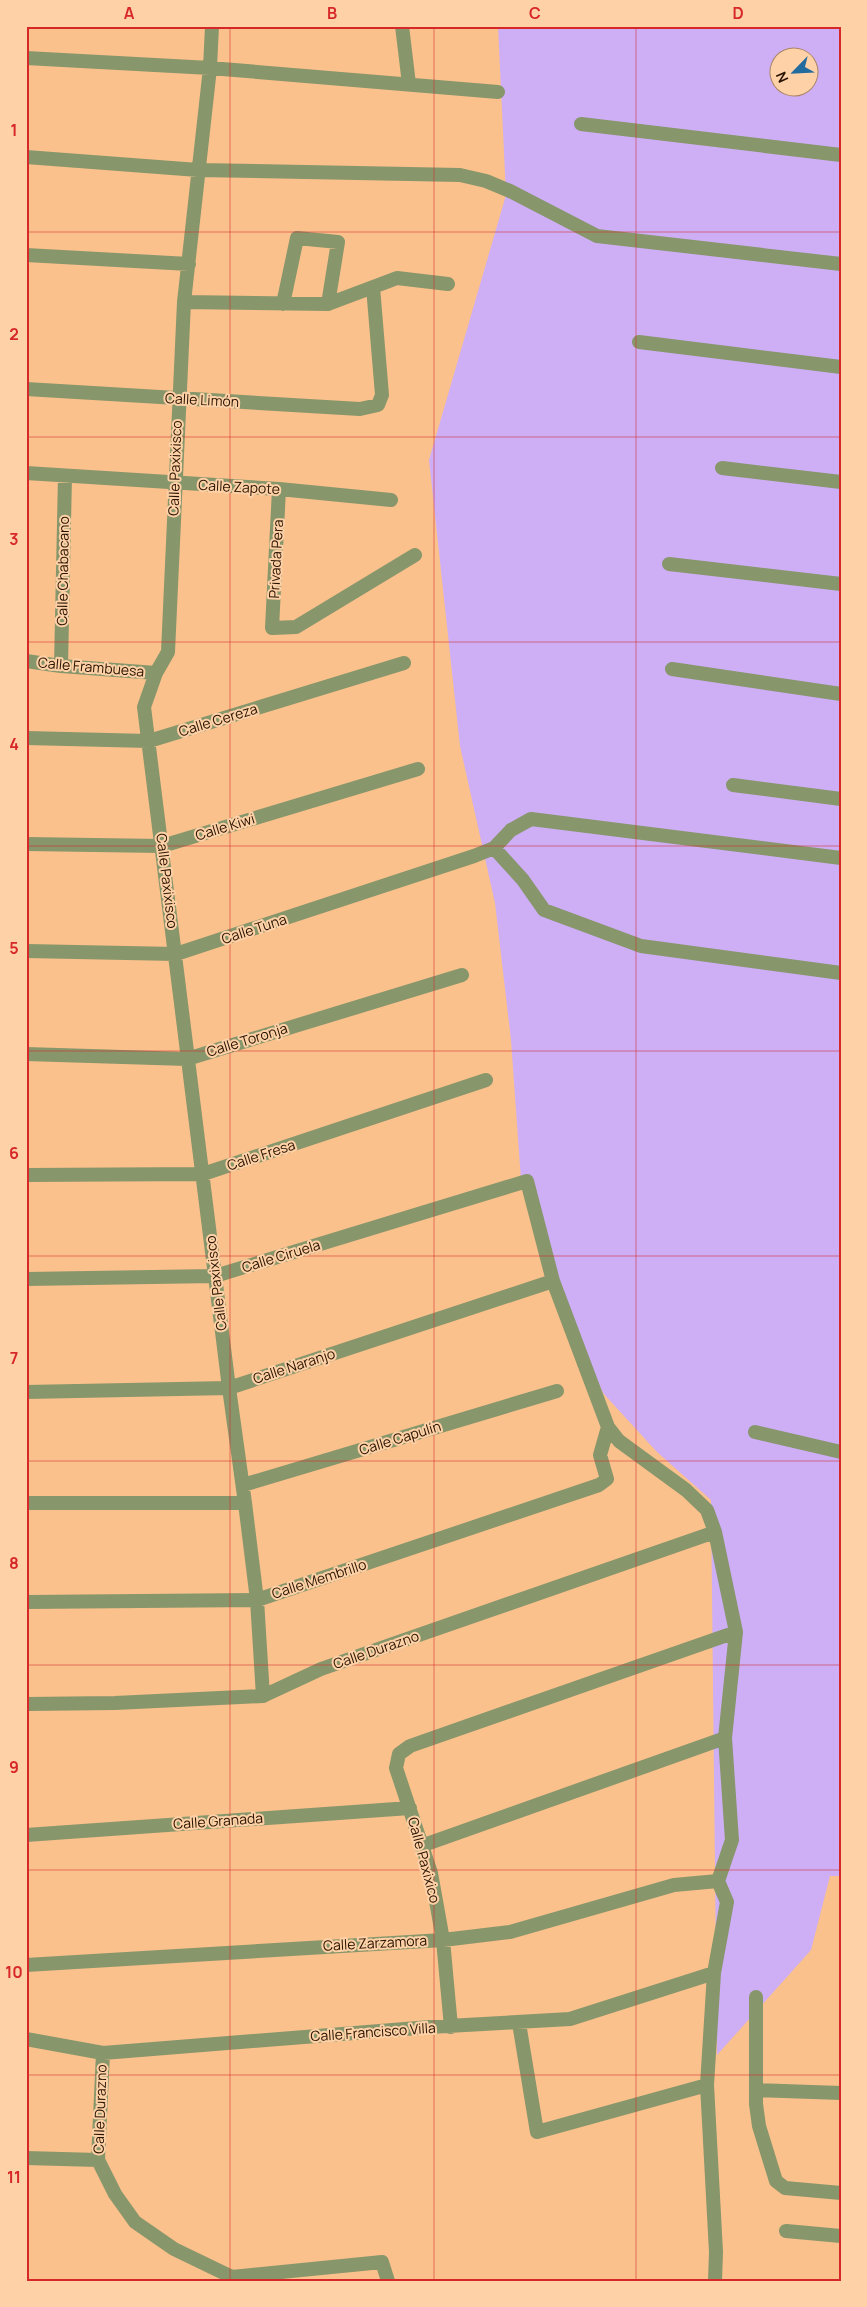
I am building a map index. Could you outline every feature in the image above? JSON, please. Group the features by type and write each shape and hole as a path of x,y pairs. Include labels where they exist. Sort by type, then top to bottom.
{"street":[{"name":"Calle Paxixisco","path":"212,26 210,68 184,302 178,399 168,652 156,673 144,707 176,954 187,1059 257,1600 263,1696"},
{"path":"402,26 408,84"},
{"path":"26,58 210,68 498,92"},
{"path":"581,124 841,156"},
{"path":"26,157 198,170 460,176 486,181 510,191 597,236 841,264"},
{"path":"282,304 297,238 338,242 328,304"},
{"path":"26,255 189,264"},
{"path":"184,302 328,304 397,278 448,284"},
{"name":"Calle Limón","path":"26,389 360,409 378,405 382,395 373,287"},
{"path":"639,342 841,367"},
{"path":"722,468 841,482"},
{"name":"Calle Zapote","path":"26,473 279,489 391,500"},
{"name":"Calle Chabacano","path":"61,666 66,476"},
{"name":"Privada Pera","path":"279,489 272,628 301,625 415,556"},
{"path":"669,564 841,584"},
{"name":"Calle Frambuesa","path":"26,661 61,666 156,673"},
{"name":"Calle Cereza","path":"26,738 149,741 404,663"},
{"path":"672,669 841,694"},
{"name":"Calle Kiwi","path":"26,844 162,846 418,769"},
{"path":"734,785 841,799"},
{"path":"841,858 531,820 511,830 494,848 523,880 544,910 642,946 841,973"},
{"name":"Calle Tuna","path":"26,951 176,954 494,848"},
{"name":"Calle Toronja","path":"26,1054 187,1059 462,975"},
{"name":"Calle Fresa","path":"26,1176 203,1174 486,1080"},
{"name":"Calle Ciruela","path":"26,1279 215,1276 528,1181 552,1281"},
{"path":"552,1281 608,1427 619,1441 686,1490 707,1510 715,1532 736,1632 725,1738 732,1840 718,1881 727,1902 714,1973 707,2085 716,2252 715,2281"},
{"name":"Calle Naranjo","path":"26,1392 229,1388 552,1281"},
{"name":"Calle Capulín","path":"243,1485 557,1391"},
{"name":"Calle Membrillo","path":"26,1602 257,1600 599,1485 607,1479 600,1455 608,1427"},
{"path":"756,1432 841,1452"},
{"path":"26,1503 245,1503"},
{"name":"Calle Durazno","path":"26,1704 115,1704 263,1696 322,1669 715,1532"},
{"name":"Calle Paxixico","path":"452,2027 443,1940 430,1873 396,1768 399,1754 410,1746 736,1632"},
{"path":"421,1846 725,1738"},
{"name":"Calle Granada","path":"26,1835 410,1808"},
{"name":"Calle Zarzamora","path":"26,1965 443,1940 510,1932 674,1885 718,1881"},
{"name":"Calle Francisco Villa","path":"26,2039 102,2053 430,2027 570,2019 714,1973"},
{"path":"756,1997 756,2090 759,2126 776,2180 785,2188 841,2193"},
{"path":"519,2023 537,2132 707,2085"},
{"name":"Calle Durazno","path":"102,2053 98,2160 115,2194 135,2222 174,2249 232,2277 382,2262 388,2281"},
{"path":"756,2090 841,2093"},
{"path":"26,2158 98,2160"},
{"path":"786,2231 841,2236"}],"shaded area":[{"path":"498,26 841,26 841,1876 830,1876 811,1950 717,2055 711,1500 657,1452 603,1393 547,1267 521,1180 511,1040 495,903 460,746 429,460 506,195"}]}
